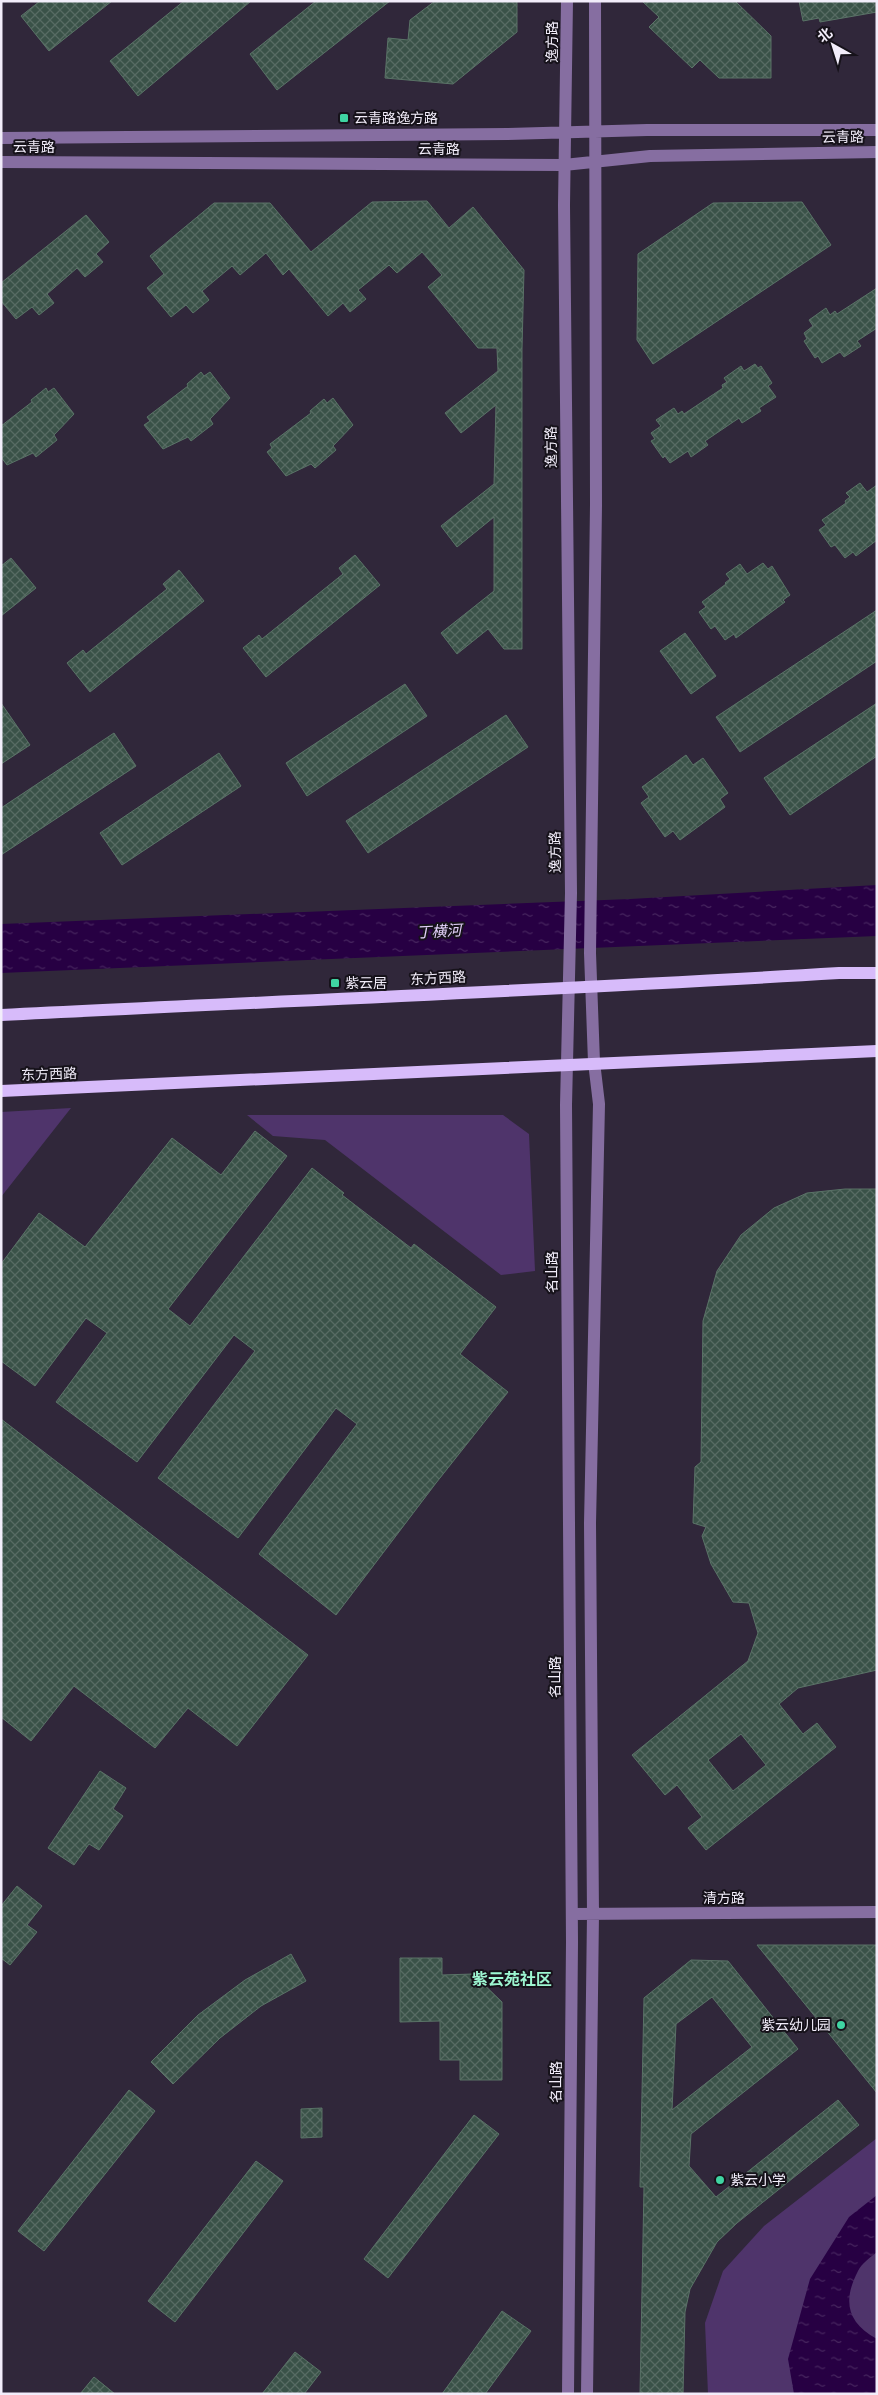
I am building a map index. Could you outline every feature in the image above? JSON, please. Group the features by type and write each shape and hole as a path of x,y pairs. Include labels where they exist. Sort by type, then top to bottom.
{"main road":[{"name":"东方西路","path":"1,1015 486,991 591,988 839,973 877,973"},
{"name":"东方西路","path":"1,1091 594,1062 674,1061 877,1051"}],"street":[{"name":"逸方路","path":"567,1 564,165 571,893 570,960"},
{"path":"587,2394 594,1914 590,1523 599,1104 594,1062 590,953 592,892 596,161 595,1"},
{"name":"云青路","path":"1,138 596,131 877,130"},
{"name":"云青路","path":"1,162 564,165 650,156 877,152"},
{"name":"名山路","path":"568,2394 572,1914 567,1064 570,960"},
{"name":"清方路","path":"572,1914 877,1912"}],"shaded area":[{"path":"71,1108 1,1197 1,1112"},
{"path":"247,1115 503,1115 529,1134 535,1271 501,1275 325,1140 273,1136"},
{"path":"877,2138 877,2394 708,2394 705,2323 723,2271 764,2226"}],"water":[{"name":"丁横河","path":"877,885 877,936 1,973 1,924 630,899"},
{"path":"877,2195 877,2252 859,2268 850,2291 849,2301 853,2318 877,2339 877,2394 794,2394 788,2359 810,2279 849,2217"}],"building":[{"path":"40,1 112,1 49,51 21,16"},
{"path":"184,1 251,1 138,96 110,61"},
{"path":"316,1 390,1 277,90 250,54"},
{"path":"435,1 517,1 517,32 453,84 385,78 388,38 408,40 410,20"},
{"path":"642,1 735,1 771,36 771,78 719,78 700,60 692,68 649,27 659,17"},
{"path":"799,1 877,1 877,12 820,22 819,18 803,21"},
{"path":"427,201 449,228 473,207 524,270 522,349 522,649 504,649 488,629 457,654 441,633 494,591 494,517 457,547 441,526 494,484 496,405 461,433 445,413 498,371 497,348 478,348 428,287 442,275 422,252 397,273 389,265 358,290 366,299 350,312 343,303 328,316 289,269 283,275 266,253 240,275 232,266 202,291 209,300 193,313 186,305 171,317 147,288 164,274 150,256 214,203 270,203 311,252 372,202"},
{"path":"802,202 831,245 653,364 637,340 638,254 713,203"},
{"path":"86,215 109,242 96,254 103,262 85,277 77,268 47,294 54,303 39,315 32,307 16,319 1,301 1,283"},
{"path":"877,288 877,328 857,341 861,346 844,357 840,352 822,363 818,356 815,358 804,341 807,339 804,333 813,326 809,320 826,308 830,315 835,311 837,314"},
{"path":"755,364 758,368 761,366 772,383 768,386 776,397 759,408 761,411 742,423 739,418 705,441 708,445 691,457 688,451 670,463 665,456 663,458 651,441 655,439 651,433 661,426 656,420 674,408 678,414 682,411 684,414 723,388 722,385 727,382 724,378 741,366 744,371"},
{"path":"201,372 204,376 210,372 230,398 210,419 213,424 191,441 188,437 163,449 144,425 150,421 147,417 188,386 187,384"},
{"path":"46,388 48,392 54,388 74,414 54,435 57,440 36,457 33,453 7,465 1,457 1,426 32,402 31,400"},
{"path":"333,398 353,425 333,446 336,450 315,468 311,464 286,476 267,452 272,448 270,444 311,413 310,411 324,399 327,403"},
{"path":"860,483 867,492 877,485 877,540 856,556 853,552 845,558 835,545 831,547 819,530 826,525 822,520 846,503 845,501 850,497 846,493"},
{"path":"355,555 380,585 266,677 243,648 259,635 262,639 343,574 339,568"},
{"path":"11,558 36,588 1,616 1,566"},
{"path":"763,563 768,569 772,566 790,595 783,600 785,602 736,638 734,634 725,640 715,626 711,629 699,612 706,607 702,602 726,584 730,579 726,574 740,564 747,574"},
{"path":"179,570 204,601 90,692 67,663 83,650 86,654 167,589 163,584"},
{"path":"877,610 877,661 740,752 716,717"},
{"path":"685,633 716,676 691,694 660,651"},
{"path":"405,684 427,716 307,796 286,763"},
{"path":"1,703 30,745 1,764"},
{"path":"877,703 877,756 790,815 764,778"},
{"path":"506,715 528,747 368,853 346,821"},
{"path":"114,733 136,766 1,855 1,808"},
{"path":"219,753 241,786 122,865 100,833"},
{"path":"686,755 693,765 703,758 728,793 720,799 725,807 680,840 673,831 665,837 641,803 649,797 642,787"},
{"path":"255,1131 287,1156 168,1309 190,1326 312,1168 344,1193 342,1195 411,1248 414,1244 496,1307 460,1354 508,1392 336,1615 259,1554 357,1424 336,1408 238,1538 158,1478 255,1351 234,1335 137,1462 56,1402 107,1333 86,1318 35,1386 1,1361 1,1264 39,1213 85,1247 172,1138 221,1175"},
{"path":"845,1189 877,1189 877,1670 798,1688 779,1704 803,1734 817,1723 836,1747 706,1850 688,1828 702,1817 677,1785 665,1795 632,1755 748,1661 758,1633 749,1603 733,1602 711,1564 702,1536 706,1527 693,1523 695,1467 701,1462 703,1321 717,1271 741,1235 774,1208 807,1193","holes":["741,1734 766,1765 733,1791 708,1760"]},
{"path":"1,1419 308,1655 237,1746 188,1708 155,1748 74,1686 31,1741 1,1717"},
{"path":"100,1771 126,1788 113,1809 123,1816 99,1850 89,1844 74,1865 48,1848"},
{"path":"17,1886 42,1906 27,1925 37,1932 10,1965 1,1958 1,1906"},
{"name":"紫云幼儿园","path":"757,1945 877,1945 877,2093"},
{"path":"291,1954 306,1981 261,2006 220,2038 173,2084 151,2062 198,2015 245,1980"},
{"path":"400,1958 442,1958 442,1975 473,1974 502,2002 502,2080 460,2080 460,2060 440,2060 440,2021 400,2022"},
{"path":"691,1960 728,1961 798,2049 691,2134 689,2166 716,2197 838,2100 859,2125 737,2223 717,2242 690,2289 685,2312 683,2394 640,2394 644,2187 640,2187 644,1998","holes":["712,1997 752,2047 672,2110 676,2024"]},
{"path":"129,2090 155,2111 44,2251 18,2231"},
{"path":"322,2108 322,2137 301,2138 301,2109"},
{"path":"474,2115 499,2134 388,2278 364,2259"},
{"path":"256,2161 283,2181 175,2322 148,2301"},
{"path":"502,2311 531,2331 485,2394 442,2394"},
{"path":"295,2352 321,2372 304,2394 262,2394"},
{"path":"94,2377 115,2394 80,2394"}],"place":[{"name":"云青路逸方路","path":"344,118"},
{"name":"紫云居","path":"335,983"},
{"name":"紫云幼儿园","path":"841,2025"},
{"name":"紫云小学","path":"720,2180"}],"district":[{"name":"紫云苑社区","path":"512,1979"}]}
